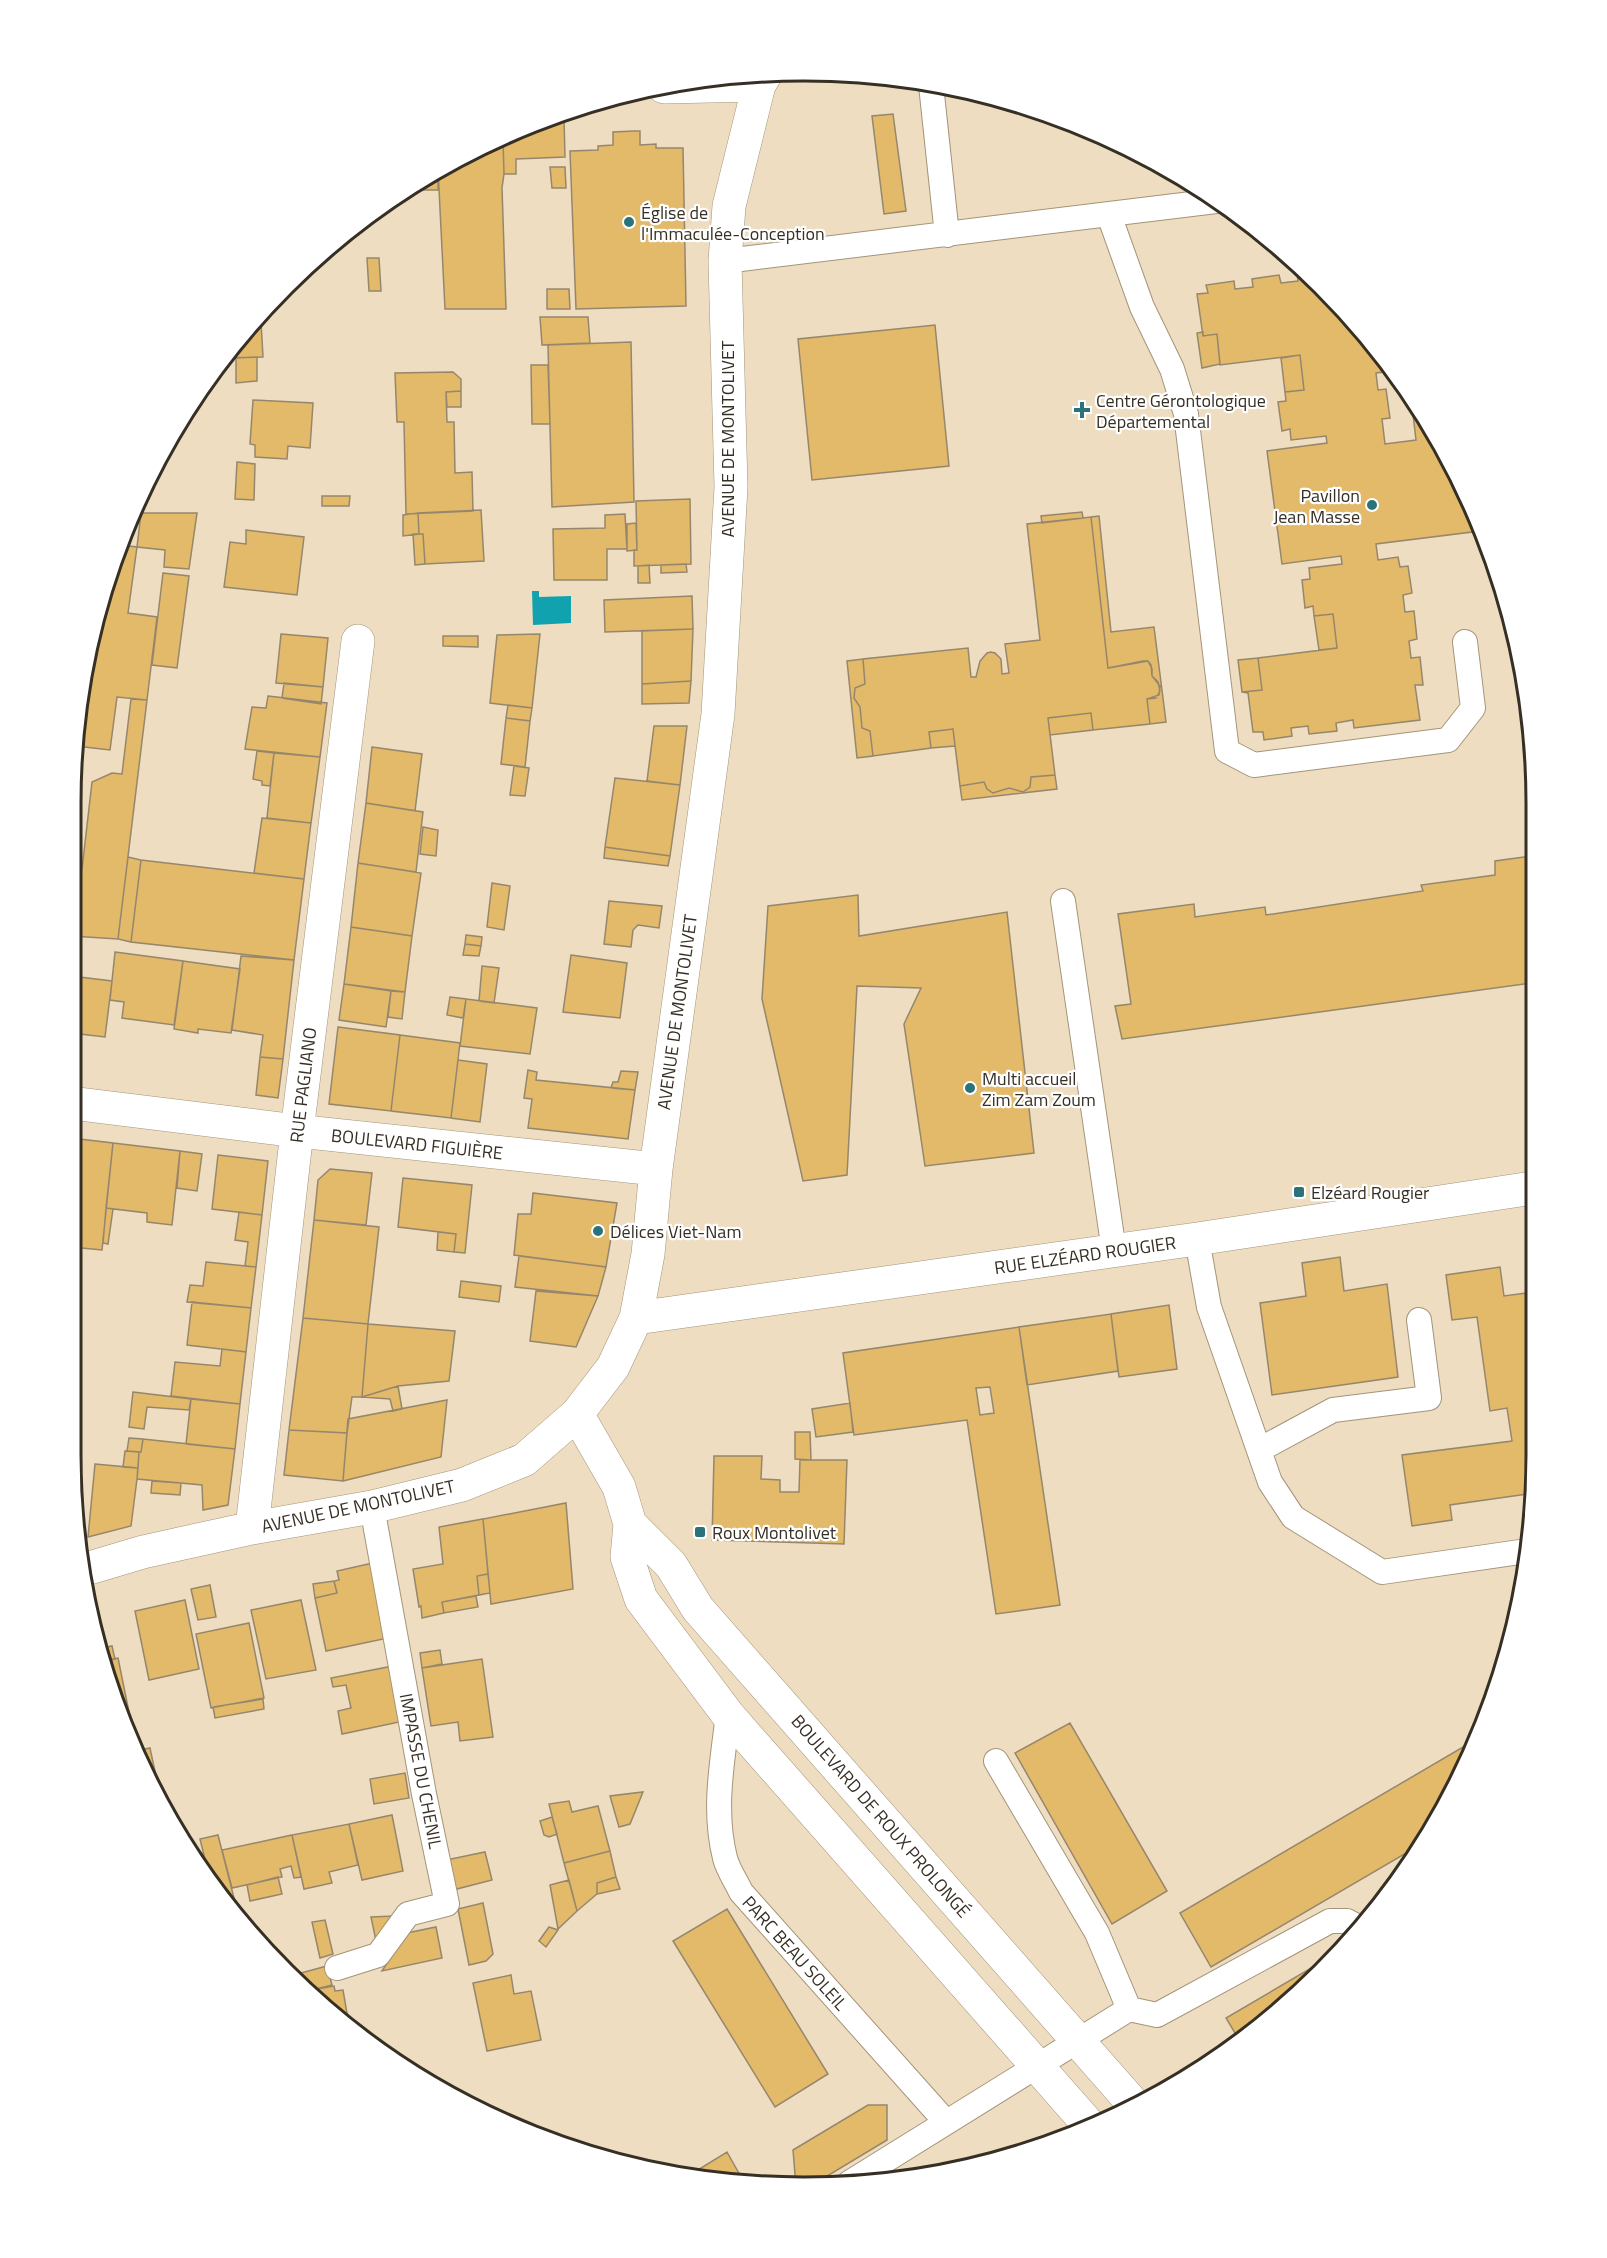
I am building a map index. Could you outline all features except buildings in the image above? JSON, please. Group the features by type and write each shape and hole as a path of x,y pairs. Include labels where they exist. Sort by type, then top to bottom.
{"street":[{"name":"AVENUE DE MONTOLIVET","path":"90,1568 143,1552 252,1528 372,1507 462,1485 524,1460 578,1414 613,1367 636,1318 648,1254 656,1169 718,714 731,487 725,261 729,206 761,83"},
{"name":"RUE PAGLIANO","path":"252,1528 297,1131 358,641"},
{"name":"BOULEVARD FIGUIÈRE","path":"81,1104 297,1131 656,1169"},
{"name":"RUE ELZÉARD ROUGIER","path":"636,1318 1197,1239 1526,1189"},
{"name":"BOULEVARD DE ROUX PROLONGÉ","path":"578,1414 616,1481 630,1524 627,1557 641,1599 728,1715 1085,2120"},
{"name":"BOULEVARD DE ROUX PROLONGÉ","path":"630,1524 671,1565 698,1609 1129,2099"}],"lane":[{"path":"932,93 947,235"},
{"path":"725,261 1204,203"},
{"path":"1109,215 1142,307 1172,369 1186,414 1227,751 1254,765 1448,740 1473,708 1465,642"},
{"path":"1063,901 1114,1251"},
{"path":"1197,1239 1209,1308 1270,1482 1293,1517 1382,1572 1519,1552"},
{"path":"1259,1450 1333,1410 1429,1398 1419,1320"},
{"name":"IMPASSE DU CHENIL","path":"338,1968 378,1955 408,1914 447,1904 424,1794 372,1507"},
{"name":"PARC BEAU SOLEIL","path":"728,1715 720,1776 719,1818 726,1860 741,1892 946,2122"},
{"path":"996,1761 1097,1933 1129,2009"},
{"path":"863,2174 1129,2009 1157,2015 1330,1921 1347,1921 1353,1924"}],"water":[{"path":"532,591 539,591 539,597 571,596 571,623 533,625"}],"place":[{"name":"Église de l'Immaculée-Conception","path":"629,222"},
{"name":"Centre Gérontologique Départemental","path":"1082,410"},
{"name":"Pavillon Jean Masse","path":"1372,505"},
{"name":"Multi accueil Zim Zam Zoum","path":"970,1088"},
{"name":"Elzéard Rougier","path":"1299,1192"},
{"name":"Délices Viet-Nam","path":"598,1231"},
{"name":"Roux Montolivet","path":"700,1532"}]}
